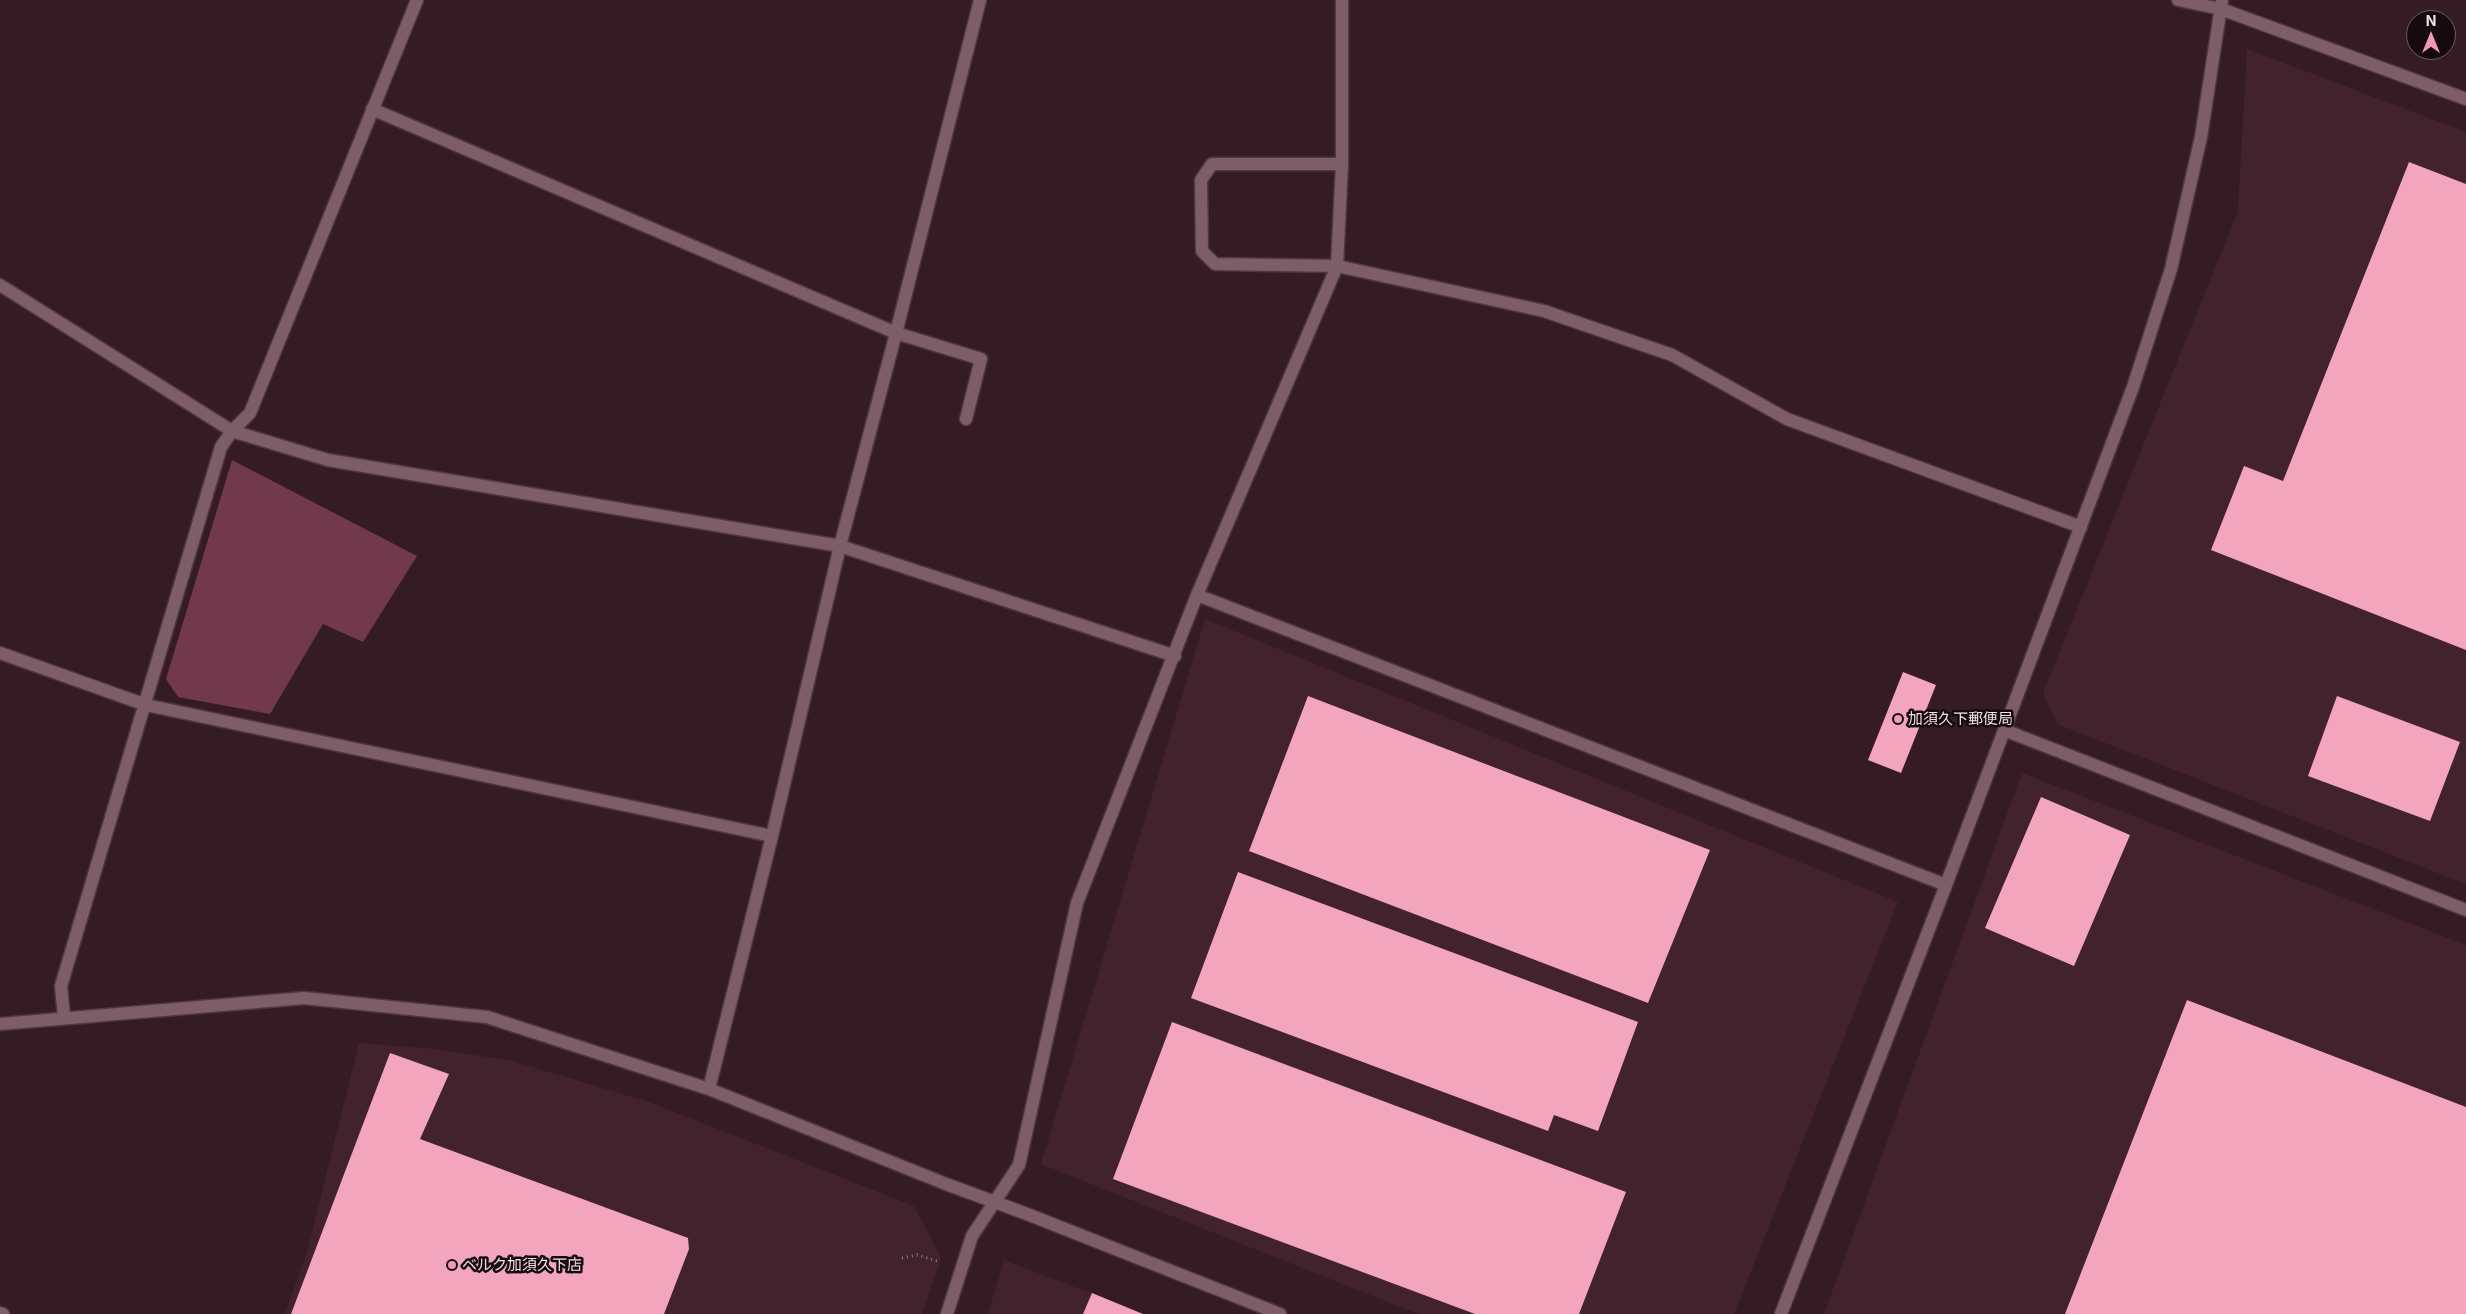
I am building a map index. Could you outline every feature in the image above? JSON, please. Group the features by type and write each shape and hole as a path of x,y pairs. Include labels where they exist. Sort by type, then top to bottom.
{"street":[{"path":"64,1017 62,986 221,447 250,413 417,0"},
{"path":"709,1089 772,836 840,546 980,0"},
{"path":"947,1314 972,1236 993,1202 1019,1166 1078,903 1197,595 1337,266 1342,164 1342,0"},
{"path":"2178,0 2221,5 2466,99"},
{"path":"1781,1314 1946,885 2133,386 2171,270 2201,137 2221,5"},
{"path":"372,109 896,333 981,359 966,420"},
{"path":"1342,164 1212,164 1201,180 1202,251 1214,264 1337,266 1544,311 1672,355 1787,420 2081,527"},
{"path":"0,285 232,432 328,460 840,546 1174,656"},
{"path":"1197,595 1946,885"},
{"path":"0,653 146,705 772,836"},
{"path":"2004,730 2466,910"},
{"path":"0,1024 64,1017 304,998 487,1017 709,1089 1280,1314"},
{"path":"0,1312 4,1314"}],"shaded area":[{"path":"2247,49 2466,132 2466,884 2057,724 2043,693 2238,211"},
{"path":"232,460 417,556 363,642 323,624 270,714 178,697 166,679"},
{"path":"1205,619 1898,902 1734,1314 1418,1314 1041,1164"},
{"path":"2022,773 2466,945 2466,1314 1824,1314"},
{"path":"359,1043 436,1049 512,1061 649,1102 914,1206 941,1258 922,1314 285,1314 307,1252"},
{"path":"1004,1260 1145,1314 988,1314"}],"building":[{"path":"2409,162 2466,184 2466,650 2211,550 2244,466 2283,481"},
{"path":"1903,672 1936,685 1901,773 1868,760"},
{"path":"1308,696 1710,850 1648,1003 1249,851"},
{"path":"2337,696 2460,742 2430,821 2308,776"},
{"path":"2041,797 2130,835 2074,966 1985,928"},
{"path":"1238,872 1638,1022 1598,1131 1554,1115 1548,1131 1191,998"},
{"path":"2187,1000 2466,1107 2466,1314 2065,1314"},
{"path":"1172,1022 1626,1192 1579,1314 1475,1314 1113,1179"},
{"path":"390,1053 449,1074 420,1139 688,1238 689,1249 664,1314 291,1314"},
{"path":"1092,1293 1143,1314 1083,1314"}],"place":[{"name":"加須久下郵便局","path":"1898,719"},
{"name":"ベルク加須久下店","path":"452,1265"}]}
